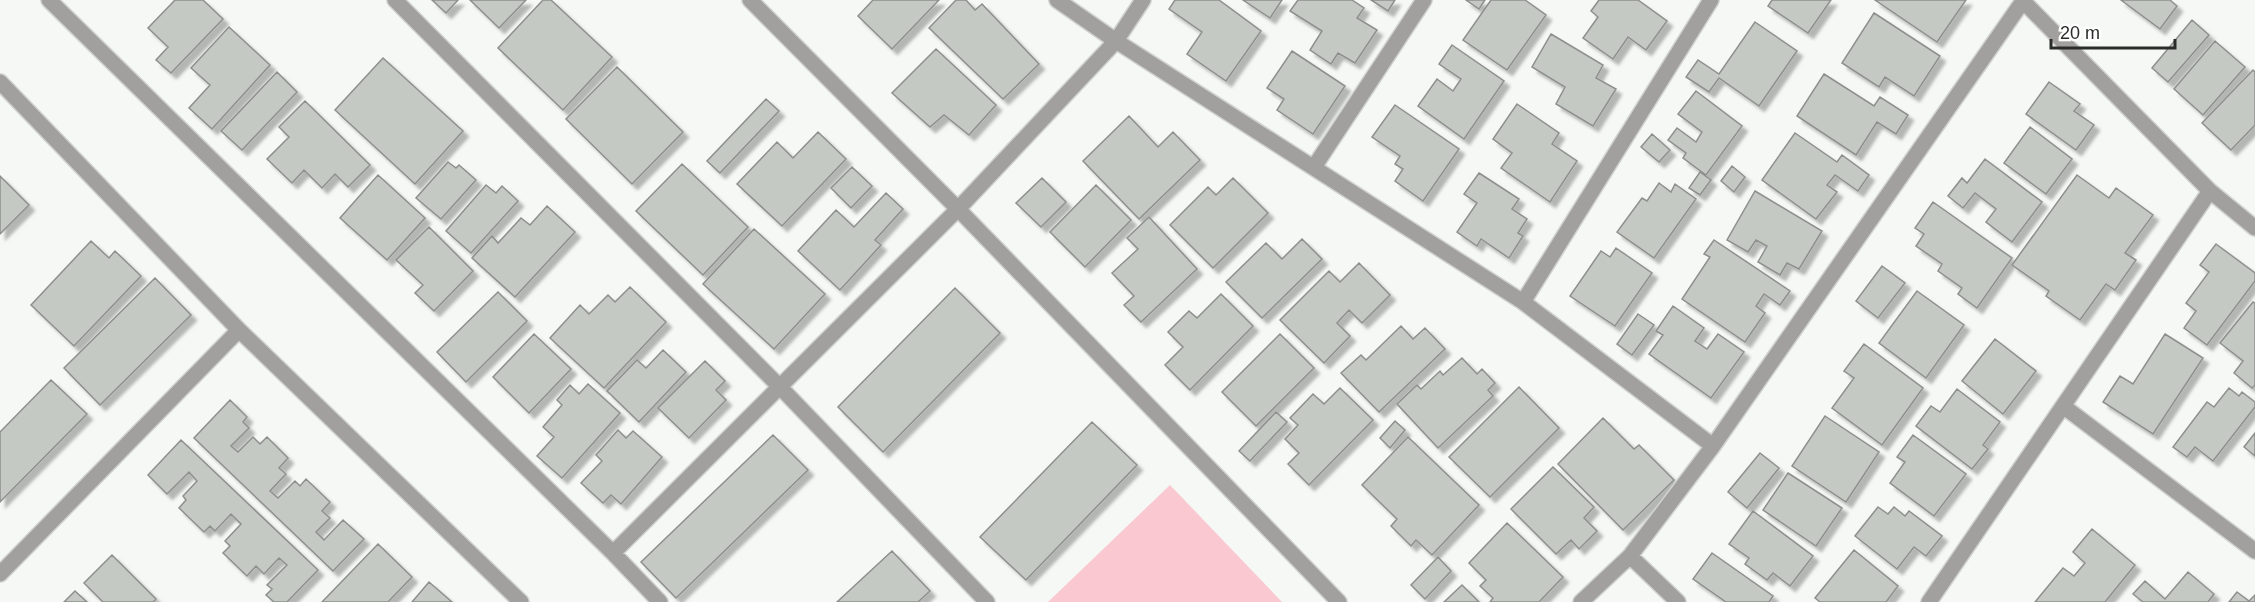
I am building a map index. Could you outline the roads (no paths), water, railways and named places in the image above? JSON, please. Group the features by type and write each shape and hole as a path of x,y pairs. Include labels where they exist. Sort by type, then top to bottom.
{"street":[{"path":"49,0 613,553 660,602"},
{"path":"395,0 780,387 987,602"},
{"path":"750,0 958,209 1339,602"},
{"path":"1057,0 1116,41 1523,302 1713,446"},
{"path":"613,553 958,209 1116,41 1143,0"},
{"path":"1314,167 1424,0"},
{"path":"1523,302 1711,0"},
{"path":"1581,602 1630,556 1713,446 2023,0 2210,191 2255,228"},
{"path":"0,82 239,330 521,602"},
{"path":"1929,602 2210,191"},
{"path":"0,574 239,330"},
{"path":"2063,406 2255,551"},
{"path":"1630,556 1678,602"}]}
